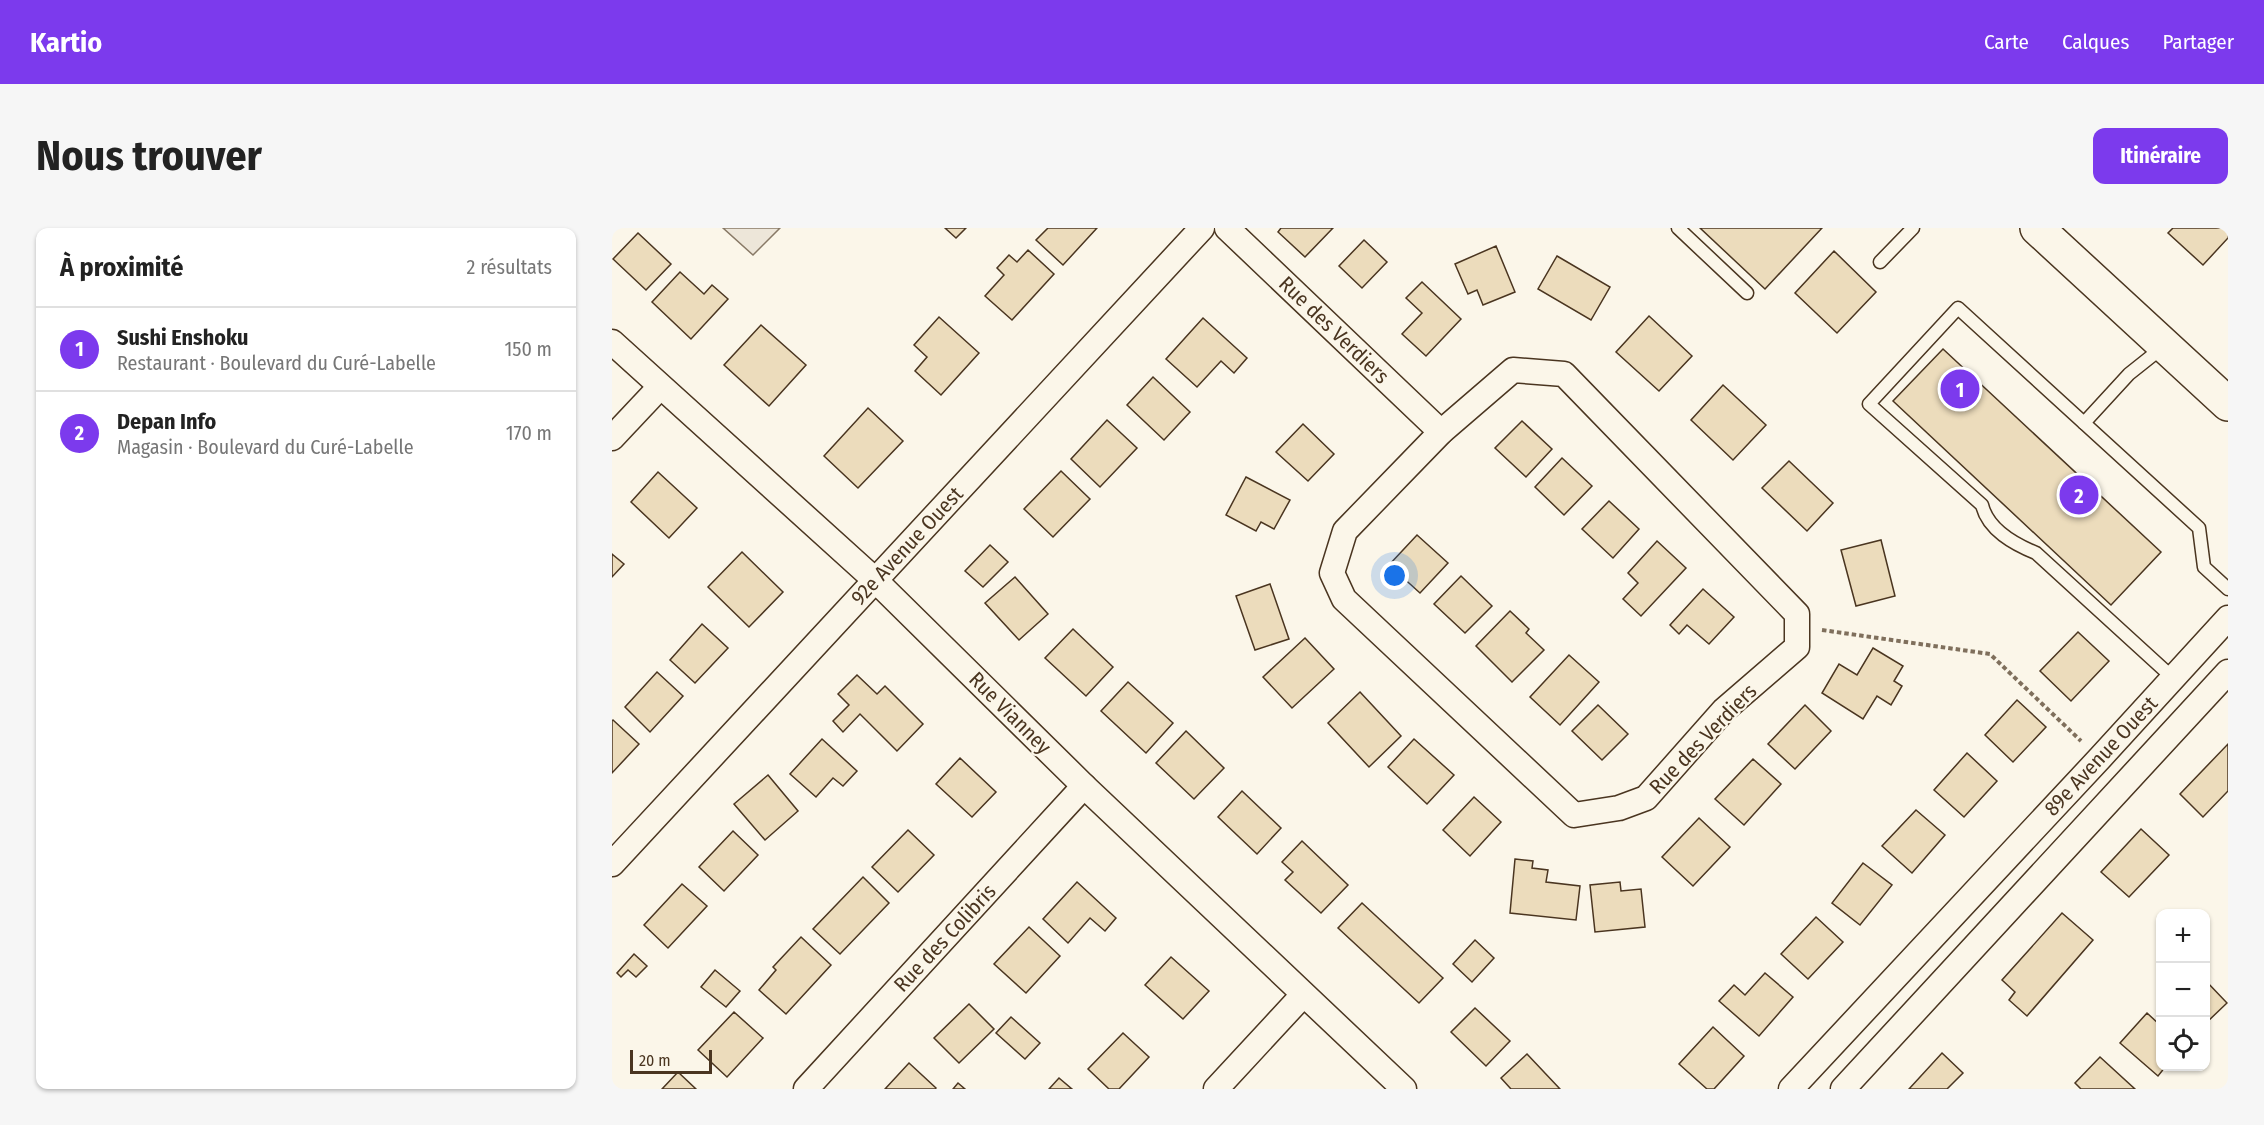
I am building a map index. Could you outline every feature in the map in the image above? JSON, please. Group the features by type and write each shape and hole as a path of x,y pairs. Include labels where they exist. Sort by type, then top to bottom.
{"main road":[{"path":"2037,228 2228,404"}],"street":[{"name":"92e Avenue Ouest","path":"612,864 1202,228"},
{"name":"Rue des Verdiers","path":"1227,228 1441,432"},
{"name":"Rue Vianney","path":"612,342 875,580 1084,786 1404,1089"},
{"name":"Rue des Verdiers","path":"1513,370 1564,374 1797,614 1797,647 1724,710 1646,798 1619,808 1574,814 1344,599 1332,573 1345,531 1441,432 1513,370"},
{"path":"612,438 660,387"},
{"name":"89e Avenue Ouest","path":"1791,1089 2228,618"},
{"name":"89e Avenue Ouest","path":"1844,1089 2228,672"},
{"name":"Rue des Colibris","path":"806,1089 1084,786"},
{"path":"1972,893 2001,920"},
{"path":"1216,1089 1303,995"}],"lane":[{"path":"1678,228 1747,293"},
{"path":"1880,262 1913,228"},
{"path":"2173,678 2036,553 2014,544 1985,517 1982,506 1869,404 1958,308 2199,528 2204,567 2228,589"},
{"path":"2084,423 2129,374 2165,345"}],"path":[{"path":"1818,630 1990,654 2086,747"}],"shaded area":[{"path":"723,228 780,228 753,255"}],"building":[{"path":"945,228 966,228 956,238"},
{"path":"1048,228 1097,228 1063,265 1036,240"},
{"path":"1281,228 1333,228 1305,257 1278,232"},
{"path":"1700,228 1822,228 1765,289"},
{"path":"2173,228 2228,228 2228,238 2203,265 2168,233"},
{"path":"638,233 671,264 646,290 613,259"},
{"path":"1364,240 1387,262 1362,288 1339,266"},
{"path":"1496,246 1515,292 1483,305 1477,290 1468,294 1455,264"},
{"path":"1028,250 1054,274 1012,320 985,296 1004,275 997,268 1009,255 1017,262"},
{"path":"1834,251 1876,292 1837,333 1795,293"},
{"path":"1557,256 1610,287 1591,320 1538,289"},
{"path":"680,272 704,294 712,285 728,299 691,339 652,302"},
{"path":"1422,282 1461,319 1426,356 1402,334 1422,313 1406,298"},
{"path":"1649,316 1692,356 1659,391 1616,352"},
{"path":"939,317 979,353 941,395 915,371 927,357 914,345"},
{"path":"1203,318 1247,358 1234,373 1221,361 1197,387 1166,359"},
{"path":"761,325 806,365 769,406 724,365"},
{"path":"1943,349 2161,552 2111,605 1893,401"},
{"path":"1153,377 1190,412 1164,440 1127,405"},
{"path":"1723,385 1766,425 1733,460 1691,420"},
{"path":"868,408 903,441 858,488 824,456"},
{"path":"1107,420 1137,448 1100,487 1071,459"},
{"path":"1522,421 1552,449 1526,477 1495,448"},
{"path":"1303,424 1334,454 1308,481 1276,452"},
{"path":"1562,458 1592,486 1564,515 1535,487"},
{"path":"1789,461 1833,503 1807,531 1762,488"},
{"path":"1061,471 1090,499 1053,537 1024,509"},
{"path":"658,472 697,508 669,538 631,502"},
{"path":"1246,477 1290,500 1274,529 1261,522 1256,531 1226,515"},
{"path":"1609,501 1639,529 1613,558 1582,529"},
{"path":"1417,535 1448,563 1420,593 1389,565"},
{"path":"1881,540 1895,596 1856,606 1841,550"},
{"path":"1657,541 1686,568 1641,616 1623,599 1638,583 1628,573"},
{"path":"990,545 1008,562 983,587 965,571"},
{"path":"742,552 783,592 749,627 708,587"},
{"path":"612,554 624,564 612,577"},
{"path":"1461,576 1492,606 1465,633 1434,604"},
{"path":"1015,577 1048,614 1019,640 985,603"},
{"path":"1270,584 1289,639 1255,650 1236,596"},
{"path":"1703,589 1734,617 1709,644 1687,625 1679,634 1670,625"},
{"path":"1510,611 1529,629 1526,633 1544,650 1512,682 1476,646"},
{"path":"702,624 728,648 695,683 670,660"},
{"path":"1073,629 1113,667 1086,696 1045,658"},
{"path":"2078,632 2109,661 2071,701 2040,671"},
{"path":"1305,638 1334,669 1292,708 1263,677"},
{"path":"1873,648 1903,666 1894,681 1902,686 1891,705 1877,696 1863,719 1822,693 1839,664 1857,675"},
{"path":"1569,655 1599,682 1560,725 1530,697"},
{"path":"657,672 683,696 650,732 625,707"},
{"path":"857,675 877,694 885,686 923,724 897,751 860,714 843,732 833,721 849,705 838,694"},
{"path":"1128,682 1173,723 1146,753 1101,711"},
{"path":"1360,692 1401,736 1369,767 1328,723"},
{"path":"2017,700 2046,727 2013,762 1985,735"},
{"path":"1598,705 1628,734 1602,760 1572,731"},
{"path":"1805,705 1831,731 1795,769 1768,744"},
{"path":"612,721 639,744 612,773"},
{"path":"1186,731 1224,768 1194,799 1156,763"},
{"path":"822,739 857,771 843,786 833,778 816,797 790,774"},
{"path":"1414,739 1454,775 1427,804 1388,767"},
{"path":"2228,744 2228,791 2203,817 2180,794"},
{"path":"1967,753 1997,781 1964,817 1934,790"},
{"path":"960,758 996,792 972,817 936,784"},
{"path":"1753,759 1781,784 1744,825 1715,799"},
{"path":"768,775 798,811 765,840 734,804"},
{"path":"1242,791 1281,828 1257,854 1218,817"},
{"path":"1474,797 1501,822 1470,856 1443,830"},
{"path":"1916,810 1945,835 1912,873 1882,846"},
{"path":"1699,818 1730,847 1693,886 1662,857"},
{"path":"2141,829 2169,855 2129,897 2101,872"},
{"path":"908,830 934,855 898,892 872,867"},
{"path":"733,831 758,855 724,891 699,867"},
{"path":"1302,841 1348,885 1321,913 1285,880 1293,872 1282,862"},
{"path":"1515,859 1533,861 1532,868 1548,870 1546,882 1580,886 1576,920 1510,913"},
{"path":"1863,863 1892,885 1860,925 1832,903"},
{"path":"863,877 889,903 840,954 813,929"},
{"path":"1077,882 1116,918 1105,931 1090,918 1068,943 1043,919"},
{"path":"1620,882 1621,891 1641,889 1645,927 1595,932 1590,885"},
{"path":"682,884 707,906 668,948 644,925"},
{"path":"1362,903 1443,978 1419,1003 1338,928"},
{"path":"2062,913 2093,940 2027,1016 2009,1000 2015,992 2002,980"},
{"path":"1816,917 1843,942 1808,979 1781,954"},
{"path":"1029,927 1060,956 1026,993 994,964"},
{"path":"801,937 831,965 786,1014 759,990 776,970 773,967"},
{"path":"1475,940 1494,958 1472,982 1453,964"},
{"path":"634,954 647,966 636,977 628,970 621,977 617,973"},
{"path":"1171,957 1209,991 1183,1019 1145,985"},
{"path":"715,970 740,991 726,1007 701,987"},
{"path":"1765,973 1793,997 1759,1036 1719,1001 1734,985 1745,995"},
{"path":"2210,985 2227,1003 2210,1019"},
{"path":"969,1004 994,1029 959,1063 934,1038"},
{"path":"1475,1008 1510,1041 1486,1066 1451,1032"},
{"path":"734,1012 763,1038 727,1077 698,1050"},
{"path":"2147,1013 2156,1021 2156,1071 2162,1071 2158,1076 2120,1043"},
{"path":"1011,1017 1040,1043 1025,1059 996,1033"},
{"path":"1713,1027 1744,1056 1714,1089 1707,1089 1679,1064"},
{"path":"1123,1033 1149,1057 1119,1089 1109,1089 1088,1069"},
{"path":"1942,1053 1963,1073 1947,1089 1909,1089"},
{"path":"1527,1054 1560,1089 1511,1089 1501,1078"},
{"path":"2100,1057 2135,1089 2081,1089 2075,1083"},
{"path":"909,1063 936,1088 885,1089"},
{"path":"678,1072 696,1089 662,1089"},
{"path":"1059,1078 1072,1089 1049,1089"},
{"path":"958,1083 965,1089 953,1089"}],"place":[{"name":"Sushi Enshoku","path":"1960,389"},
{"name":"Depan Info","path":"2079,495"}]}
